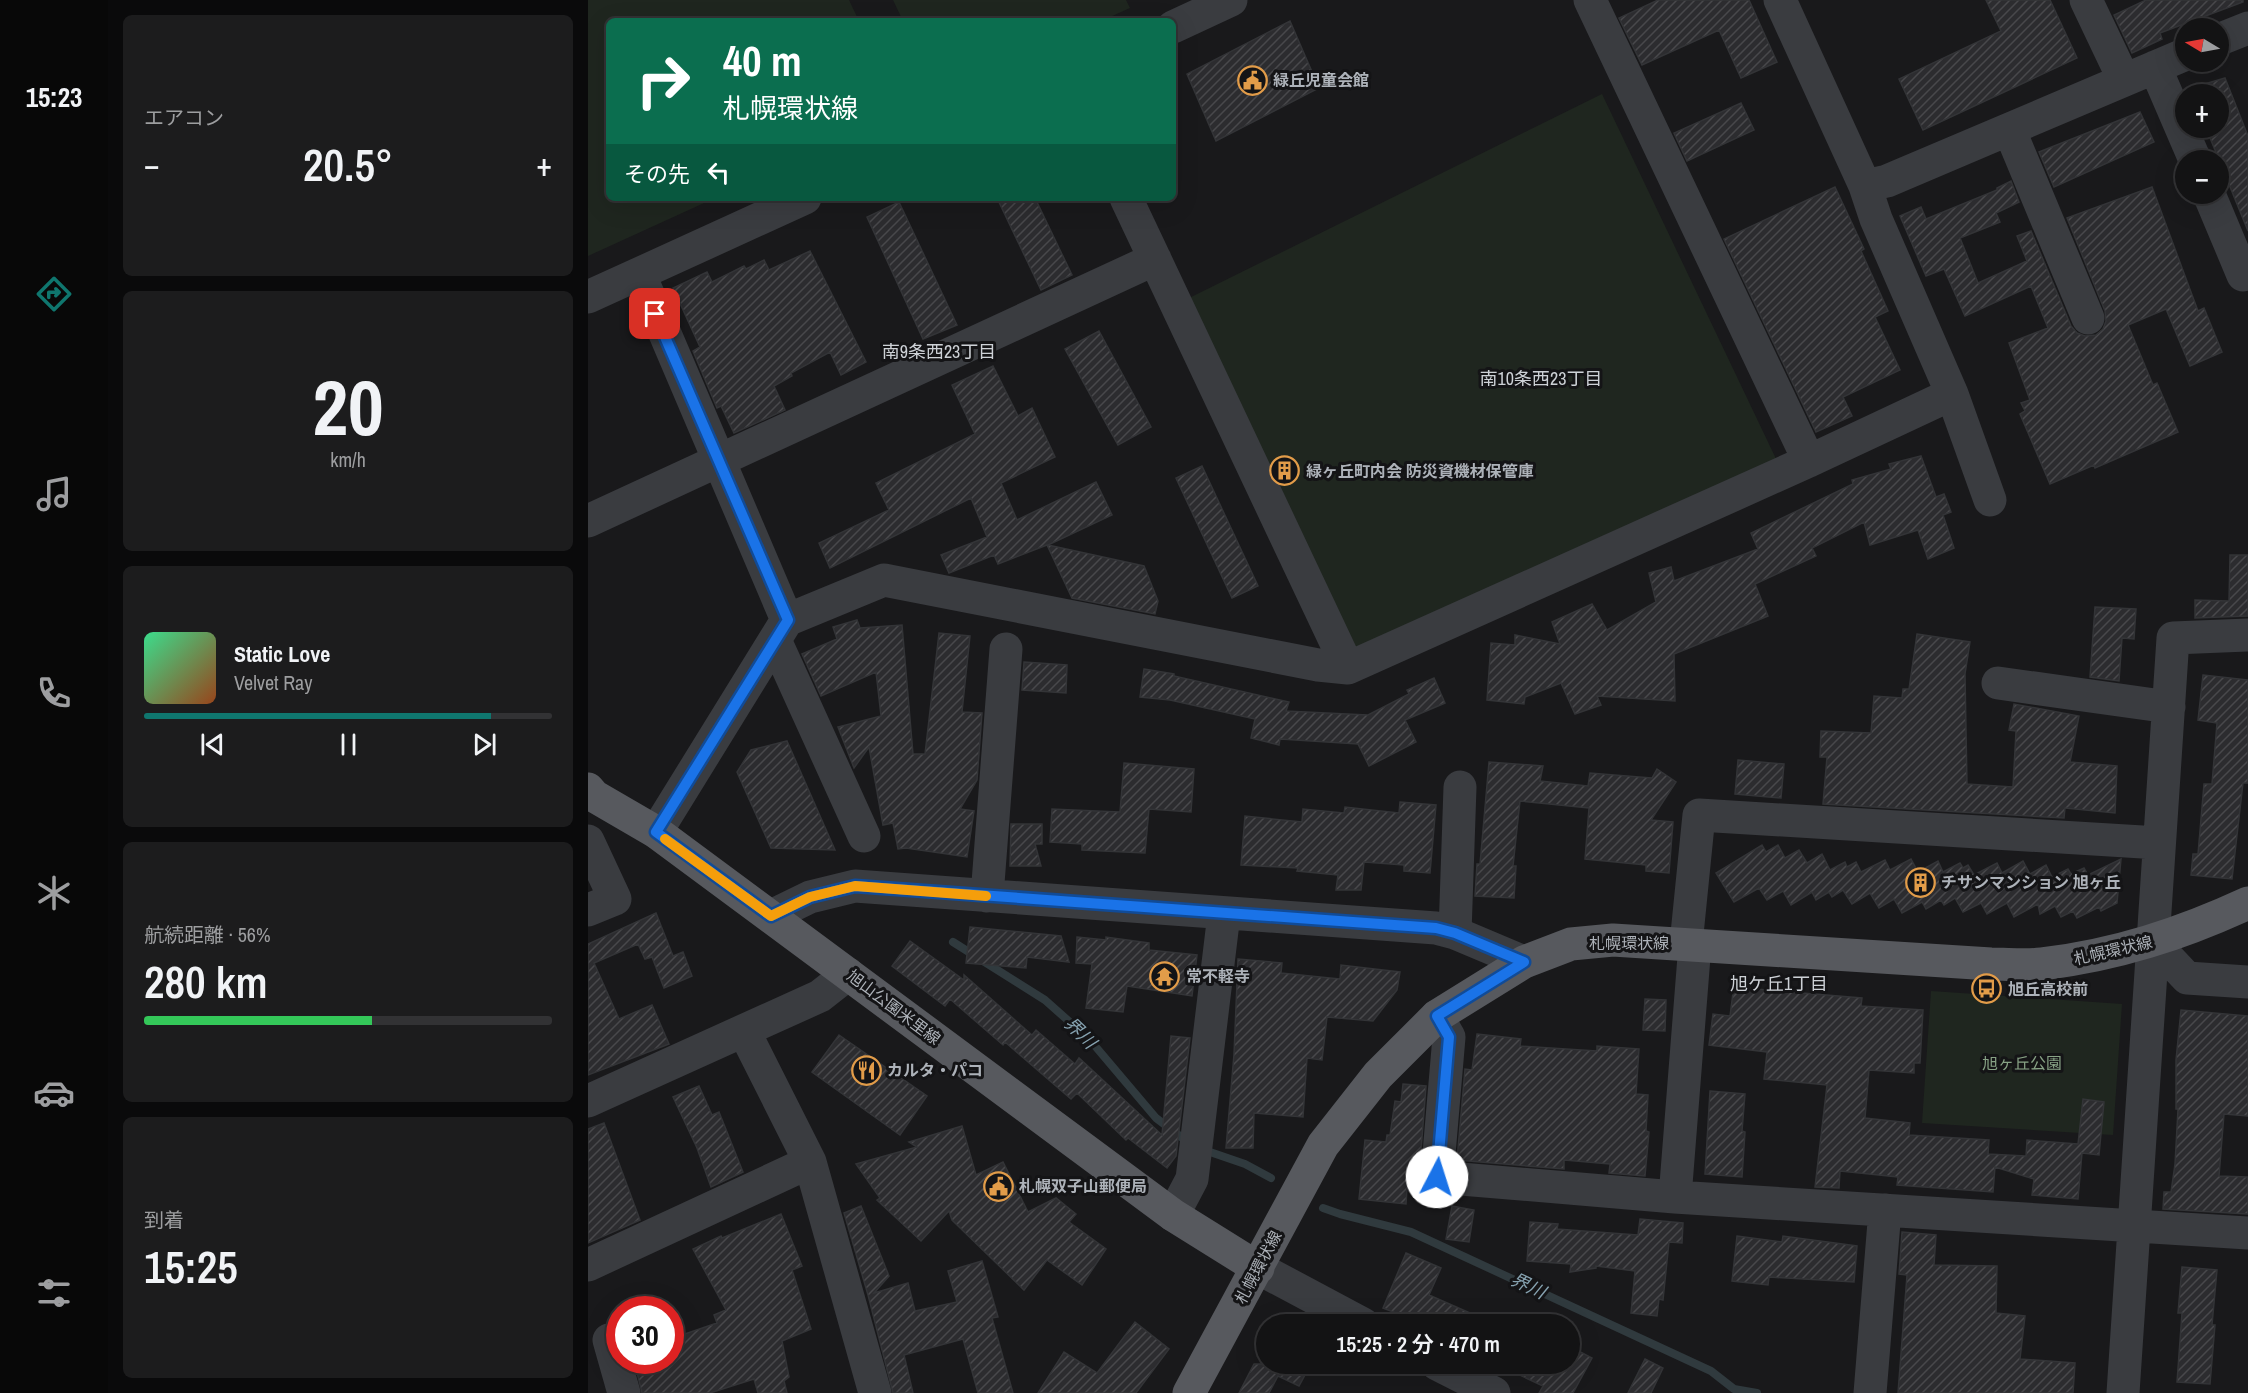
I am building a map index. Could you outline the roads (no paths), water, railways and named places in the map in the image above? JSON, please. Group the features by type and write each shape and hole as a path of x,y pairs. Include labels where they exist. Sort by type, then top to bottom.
{"main road":[{"name":"旭山公園米里線","path":"590,797 656,832 1173,1215 1258,1268"},
{"name":"札幌環状線","path":"1189,1393 1323,1145 1378,1075 1437,1016 1524,962 1571,944 1613,940 2001,964 2039,964 2091,956 2153,942 2199,926 2248,903"}],"street":[{"path":"1176,26 1231,0"},
{"path":"1590,0 1809,461"},
{"path":"1780,0 1865,186 1876,219 1952,394 1990,500"},
{"path":"2086,0 2124,80"},
{"path":"2229,36 2248,28"},
{"path":"1865,186 1887,181 2010,131 2175,59"},
{"path":"2155,67 2191,150"},
{"path":"2010,131 2088,318"},
{"path":"588,297 799,201"},
{"path":"1127,201 1348,668"},
{"path":"2212,204 2243,275"},
{"path":"588,521 1155,259"},
{"path":"640,275 719,461 781,630 864,836"},
{"path":"656,832 781,630 884,580 1318,665 1348,668 1809,461 1952,394"},
{"path":"2123,1393 2173,638 2248,635"},
{"path":"987,896 1006,649"},
{"path":"1998,683 2169,707"},
{"path":"1455,933 1460,787"},
{"path":"1675,1197 1699,815 2159,843"},
{"path":"588,841 615,899 588,910"},
{"path":"771,916 810,897 855,886 1436,928 1455,933 1524,962"},
{"path":"1173,1215 1192,1179 1224,914"},
{"path":"2153,942 2187,978 2248,982"},
{"path":"588,1101 820,996 848,974"},
{"path":"1437,1016 1449,1037 1437,1177 1675,1197 2248,1233"},
{"path":"744,1031 810,1161 875,1393"},
{"path":"588,1265 810,1161"},
{"path":"1870,1393 1886,1210"},
{"path":"1258,1268 1344,1314"},
{"path":"619,1374 624,1393"},
{"path":"1457,1374 1494,1393"}],"waterway":[{"name":"界川","path":"953,942 1045,1000 1090,1040 1156,1118 1189,1143"},
{"name":"界川","path":"1210,1152 1245,1164 1271,1178"},
{"name":"界川","path":"1323,1208 1411,1232 1711,1371 1734,1389 1757,1393"}],"place":[{"name":"緑丘児童会館","path":"1252,80"},
{"name":"緑ヶ丘町内会 防災資機材保管庫","path":"1285,471"},
{"name":"チサンマンション 旭ヶ丘","path":"1920,882"},
{"name":"常不軽寺","path":"1165,976"},
{"name":"旭丘高校前","path":"1987,989"},
{"name":"カルタ・パコ","path":"866,1070"},
{"name":"札幌双子山郵便局","path":"998,1186"}],"district":[{"name":"南9条西23丁目","path":"939,352"},
{"name":"南10条西23丁目","path":"1541,379"},
{"name":"旭ケ丘1丁目","path":"1779,984"}],"park label":[{"name":"旭ヶ丘公園","path":"2022,1063"}]}
